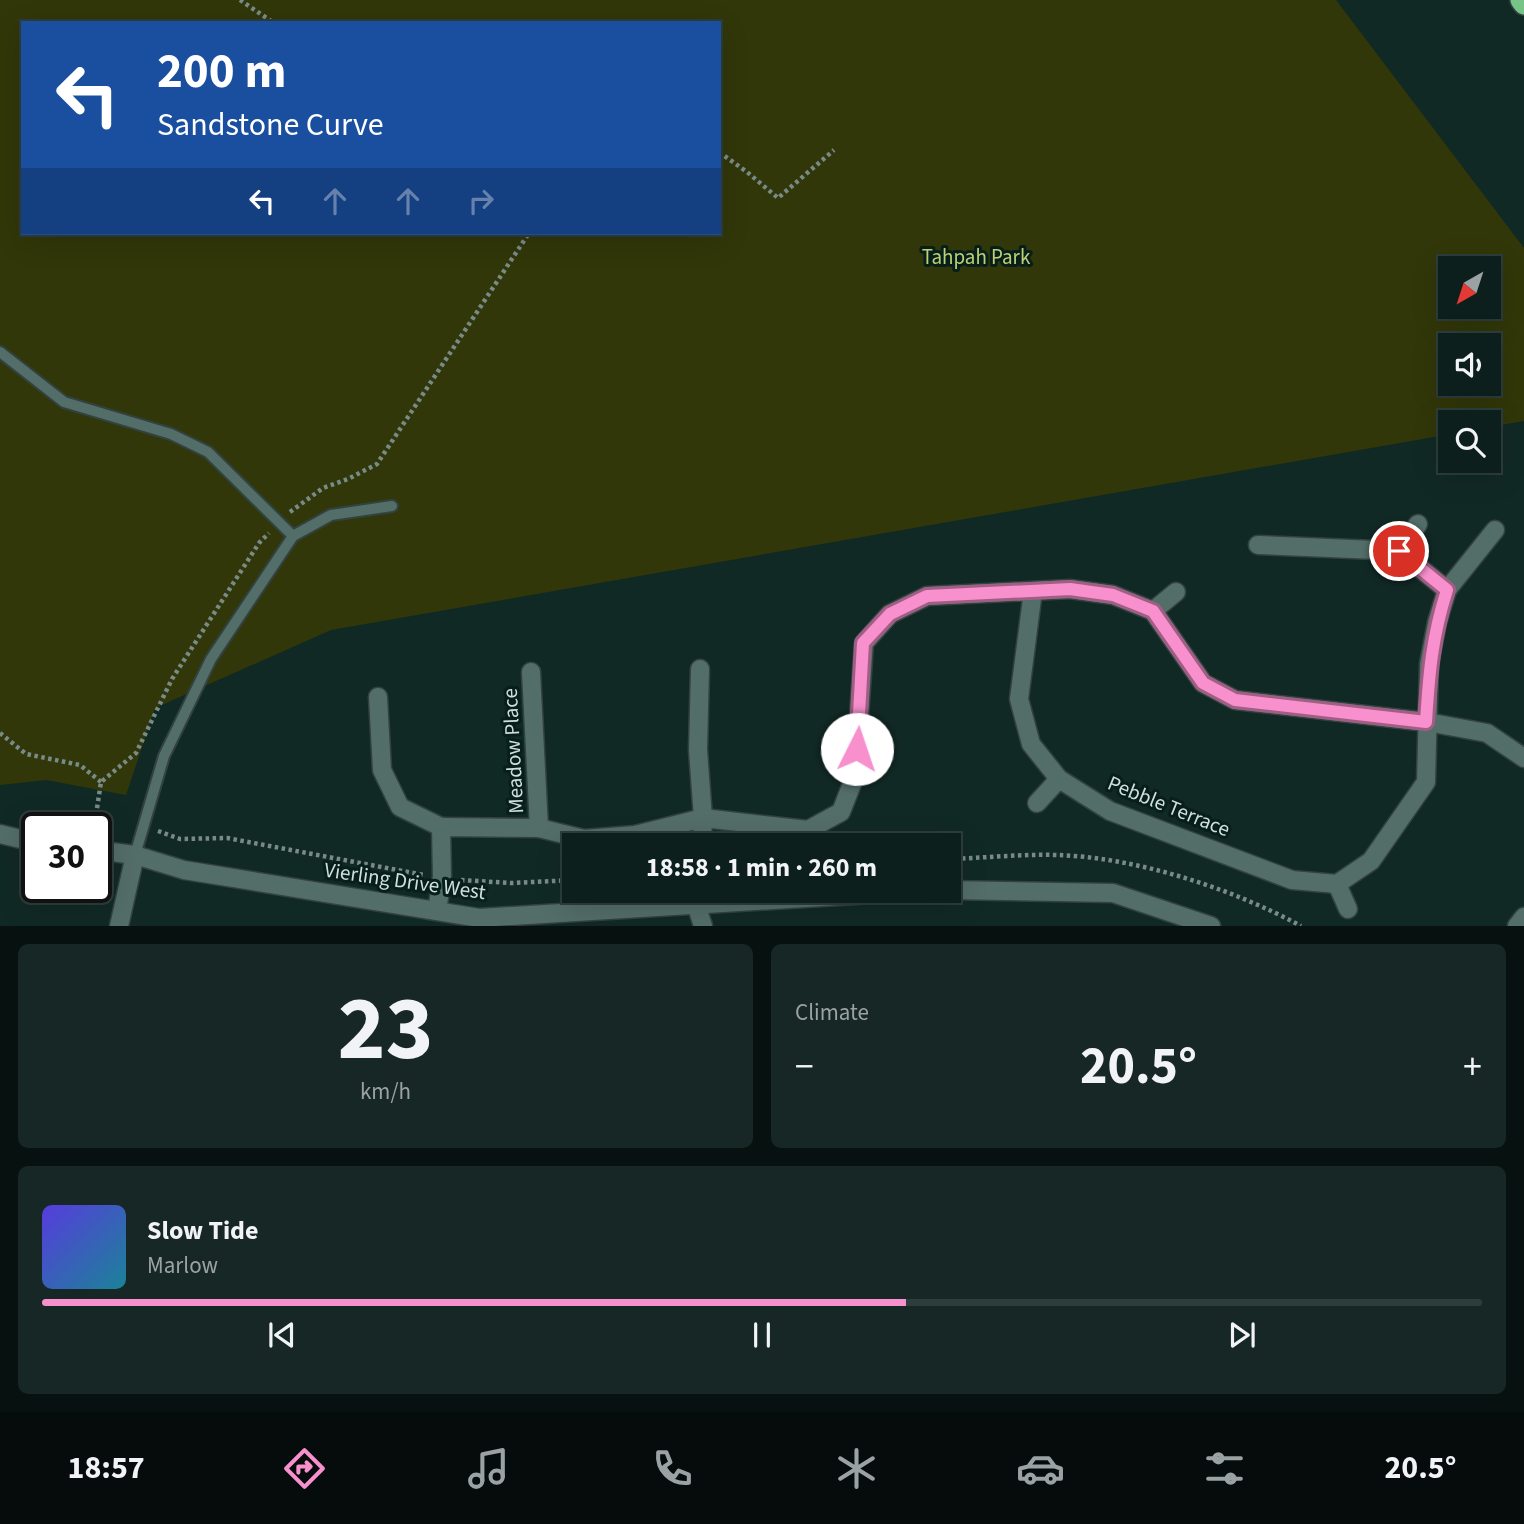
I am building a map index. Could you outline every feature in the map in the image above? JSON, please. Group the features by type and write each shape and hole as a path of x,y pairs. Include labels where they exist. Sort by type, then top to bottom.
{"street":[{"path":"1399,551 1418,524"},
{"path":"1348,909 1337,884 1371,861 1426,782 1429,664 1437,622 1447,590 1495,530"},
{"path":"1258,545 1399,551 1447,590"},
{"path":"378,697 382,770 400,807 441,827 539,828 584,839 635,835 703,818 808,830 841,812 855,776 863,643 890,614 927,596 1070,589 1113,595 1153,611 1203,683 1235,700 1426,722 1487,733 1524,758"},
{"name":"Pebble Terrace","path":"1033,591 1019,699 1031,744 1059,779 1110,811 1292,880 1337,884"},
{"path":"1153,611 1176,592"},
{"path":"699,669 698,750 702,833"},
{"name":"Meadow Place","path":"531,672 539,828"},
{"path":"1037,803 1059,779"},
{"path":"437,911 442,877 441,827"},
{"path":"0,834 21,839"},
{"name":"Vierling Drive West","path":"112,852 135,855 184,870 479,918 642,903"},
{"path":"119,926 135,855"},
{"path":"961,890 1113,893 1211,926"},
{"path":"698,903 703,926"},
{"path":"1517,926 1524,917"}],"lane":[{"path":"0,352 64,402 171,434 208,452 293,536"},
{"path":"135,855 164,755 211,659 293,536 331,515 392,506"}],"path":[{"path":"240,0 271,21"},
{"path":"721,153 778,198 834,150"},
{"path":"0,733 26,754 80,765 101,782"},
{"path":"144,826 180,839 227,838 442,877 511,883 562,881"}],"green space":[{"name":"Tahpah Park","path":"0,0 1336,0 1524,248 1524,421 1501,425 1501,410 1438,410 1438,436 331,630 155,708 126,795 46,780 0,785"}],"route":[{"path":"857,749 863,643 890,614 927,596 1070,589 1113,595 1153,611 1203,683 1235,700 1426,722 1429,664 1437,622 1447,590 1399,551"}]}
